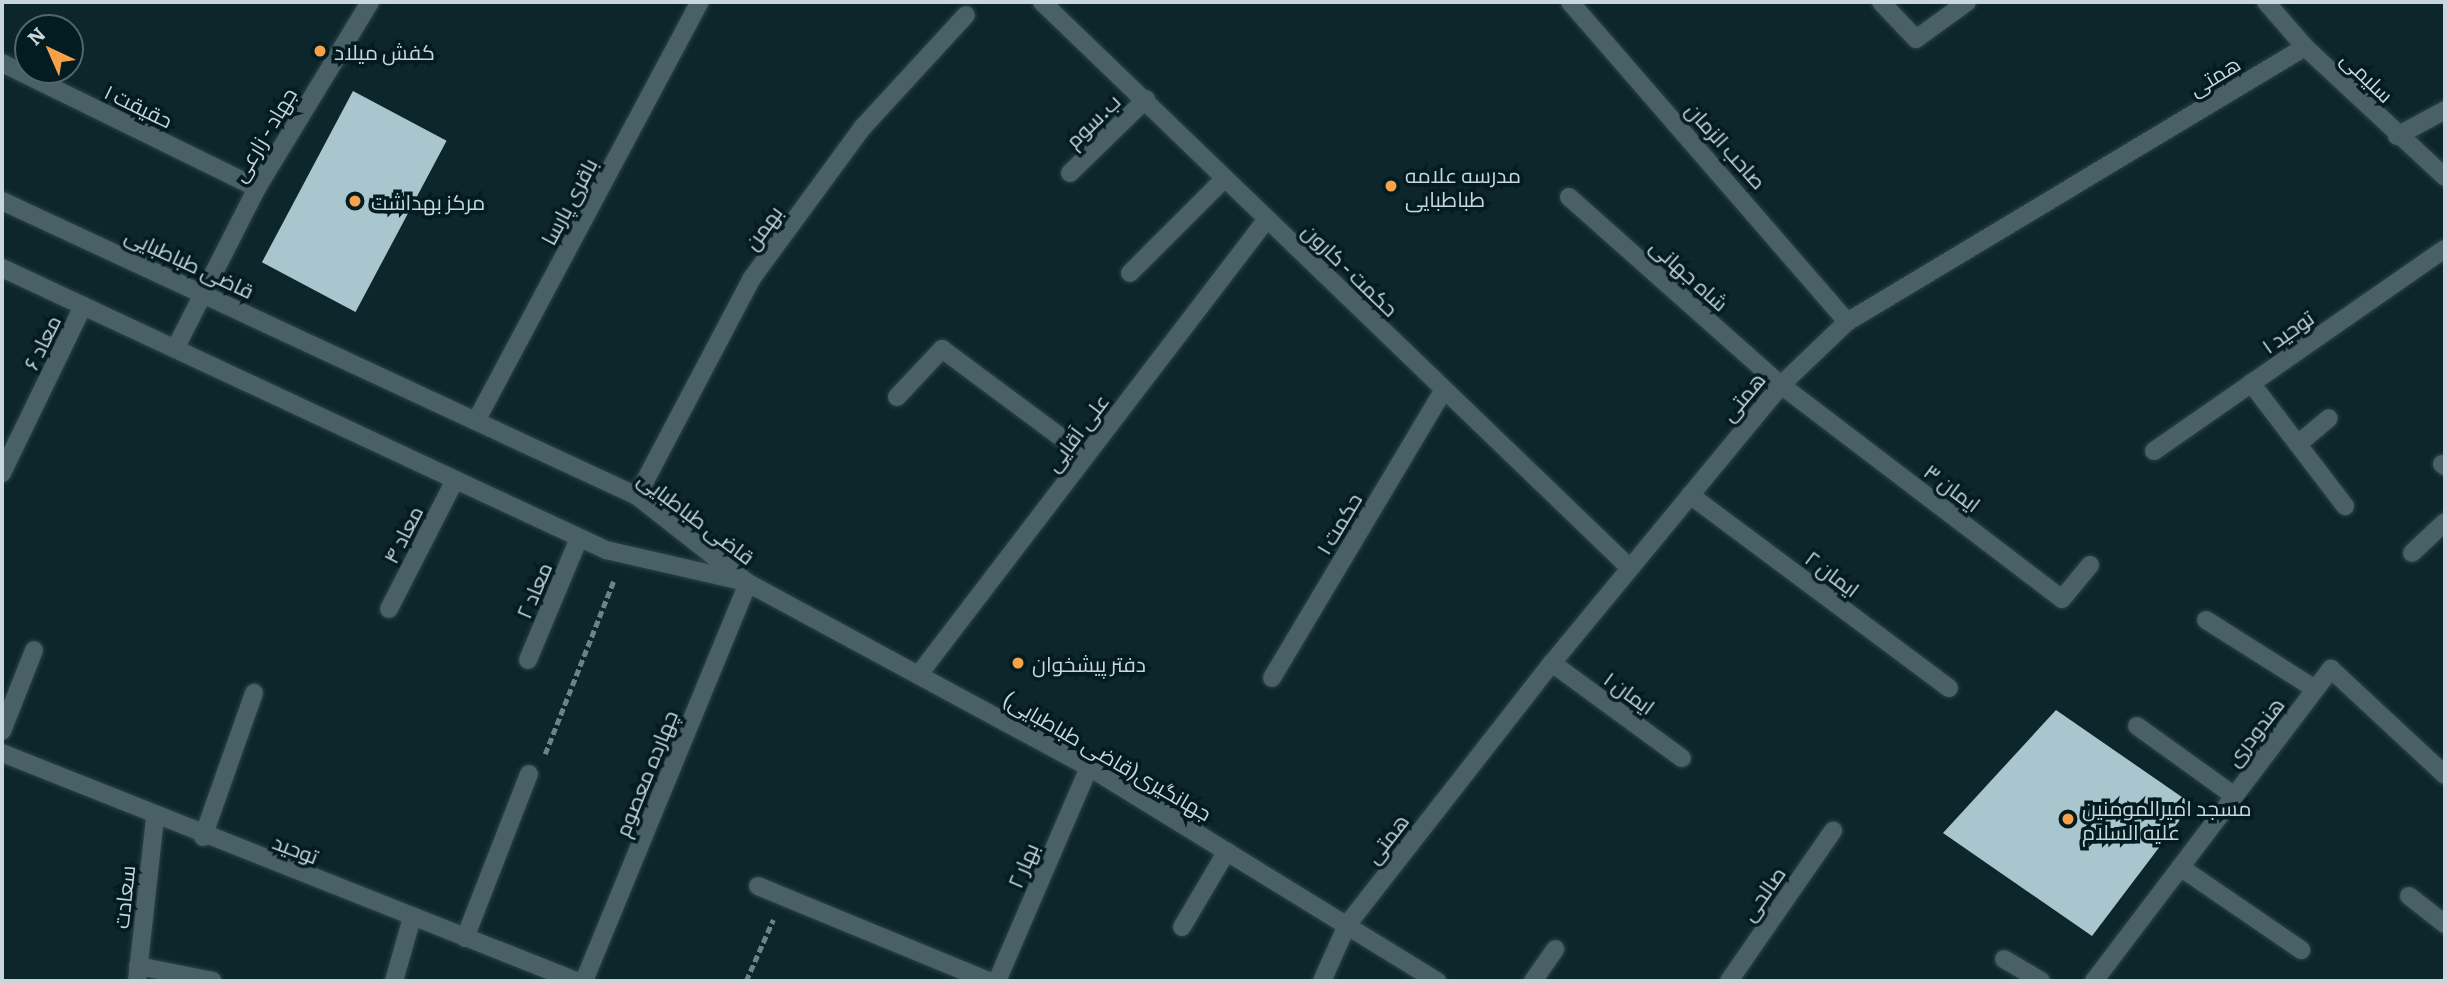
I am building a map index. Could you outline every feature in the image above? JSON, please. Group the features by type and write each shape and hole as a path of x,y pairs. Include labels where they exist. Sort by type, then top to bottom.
{"street":[{"name":"جهاد - زارعی","path":"175,349 200,292 257,188 370,2"},
{"name":"باقری پارسا","path":"476,421 700,2"},
{"name":"صاحب الزمان","path":"1570,2 1847,322"},
{"path":"1881,2 1916,39 1967,2"},
{"name":"سلیمی","path":"2266,2 2305,47 2397,136 2445,177"},
{"name":"حکمت - کارون","path":"1047,4 1443,391 1630,568"},
{"name":"بهمن","path":"637,496 752,278 863,127 966,15"},
{"name":"همتی","path":"1322,981 1347,925 1552,663 1781,385 1847,322 2305,47"},
{"name":"حقیقت ۱","path":"2,64 257,188"},
{"name":"ب.سوم","path":"1070,173 1146,99"},
{"path":"2397,136 2445,110"},
{"path":"1129,273 1225,178"},
{"name":"شاه جهانی","path":"1569,197 1781,385"},
{"name":"قاضی طباطبایی","path":"2,201 637,496 748,583"},
{"name":"علی آقایی","path":"920,673 1267,219"},
{"name":"توحید ۱","path":"2154,451 2445,249"},
{"name":"قاضی طباطبایی","path":"2,268 579,538 624,554 748,583"},
{"name":"معاد ۶","path":"2,473 83,306"},
{"path":"897,397 942,349 1086,456"},
{"path":"2251,383 2345,506"},
{"name":"ایمان ۳","path":"1781,385 2062,600 2090,565"},
{"name":"حکمت ۱","path":"1272,678 1443,391"},
{"path":"2298,444 2329,418"},
{"name":"معاد ۴","path":"389,609 455,480"},
{"name":"ایمان ۲","path":"1690,495 1949,688"},
{"path":"2412,553 2445,522"},
{"name":"معاد ۲","path":"528,660 579,538"},
{"name":"جهانگیری(قاضی طباطبایی)","path":"748,583 920,673 1089,767 1437,981"},
{"name":"چهارده معصوم","path":"584,981 748,583"},
{"path":"2206,620 2315,689"},
{"path":"2,731 34,650"},
{"name":"ایمان ۱","path":"1552,663 1682,758"},
{"name":"هندودری","path":"2094,981 2331,669 2445,775"},
{"path":"203,837 254,693"},
{"path":"2137,726 2233,795"},
{"name":"توحید","path":"2,753 155,818 576,981"},
{"name":"بهار ۲","path":"997,981 1089,767"},
{"path":"465,938 529,774"},
{"name":"سعادت","path":"138,974 155,818"},
{"name":"صالحی","path":"1729,981 1833,831"},
{"path":"1182,927 1227,851"},
{"path":"2179,867 2301,950"},
{"path":"758,886 988,981"},
{"path":"2409,896 2445,924"},
{"path":"394,981 412,918"},
{"path":"1533,981 1555,949"},
{"path":"2004,959 2041,981"},
{"path":"138,974 213,981"}],"path":[{"path":"529,774 536,778 624,554"},
{"path":"746,981 783,897"}],"building":[{"name":"مرکز بهداشت","path":"353,91 447,141 356,312 262,262"},
{"name":"مسجد امیرالمومنین علیه السلام","path":"2056,710 2192,804 2092,936 1943,833"}],"place":[{"name":"کفش میلاد","path":"320,51"},
{"name":"مدرسه علامه طباطبایی","path":"1391,186"},
{"name":"مرکز بهداشت","path":"355,201"},
{"name":"دفتر پیشخوان","path":"1018,663"},
{"name":"مسجد امیرالمومنین علیه السلام","path":"2068,819"}]}
